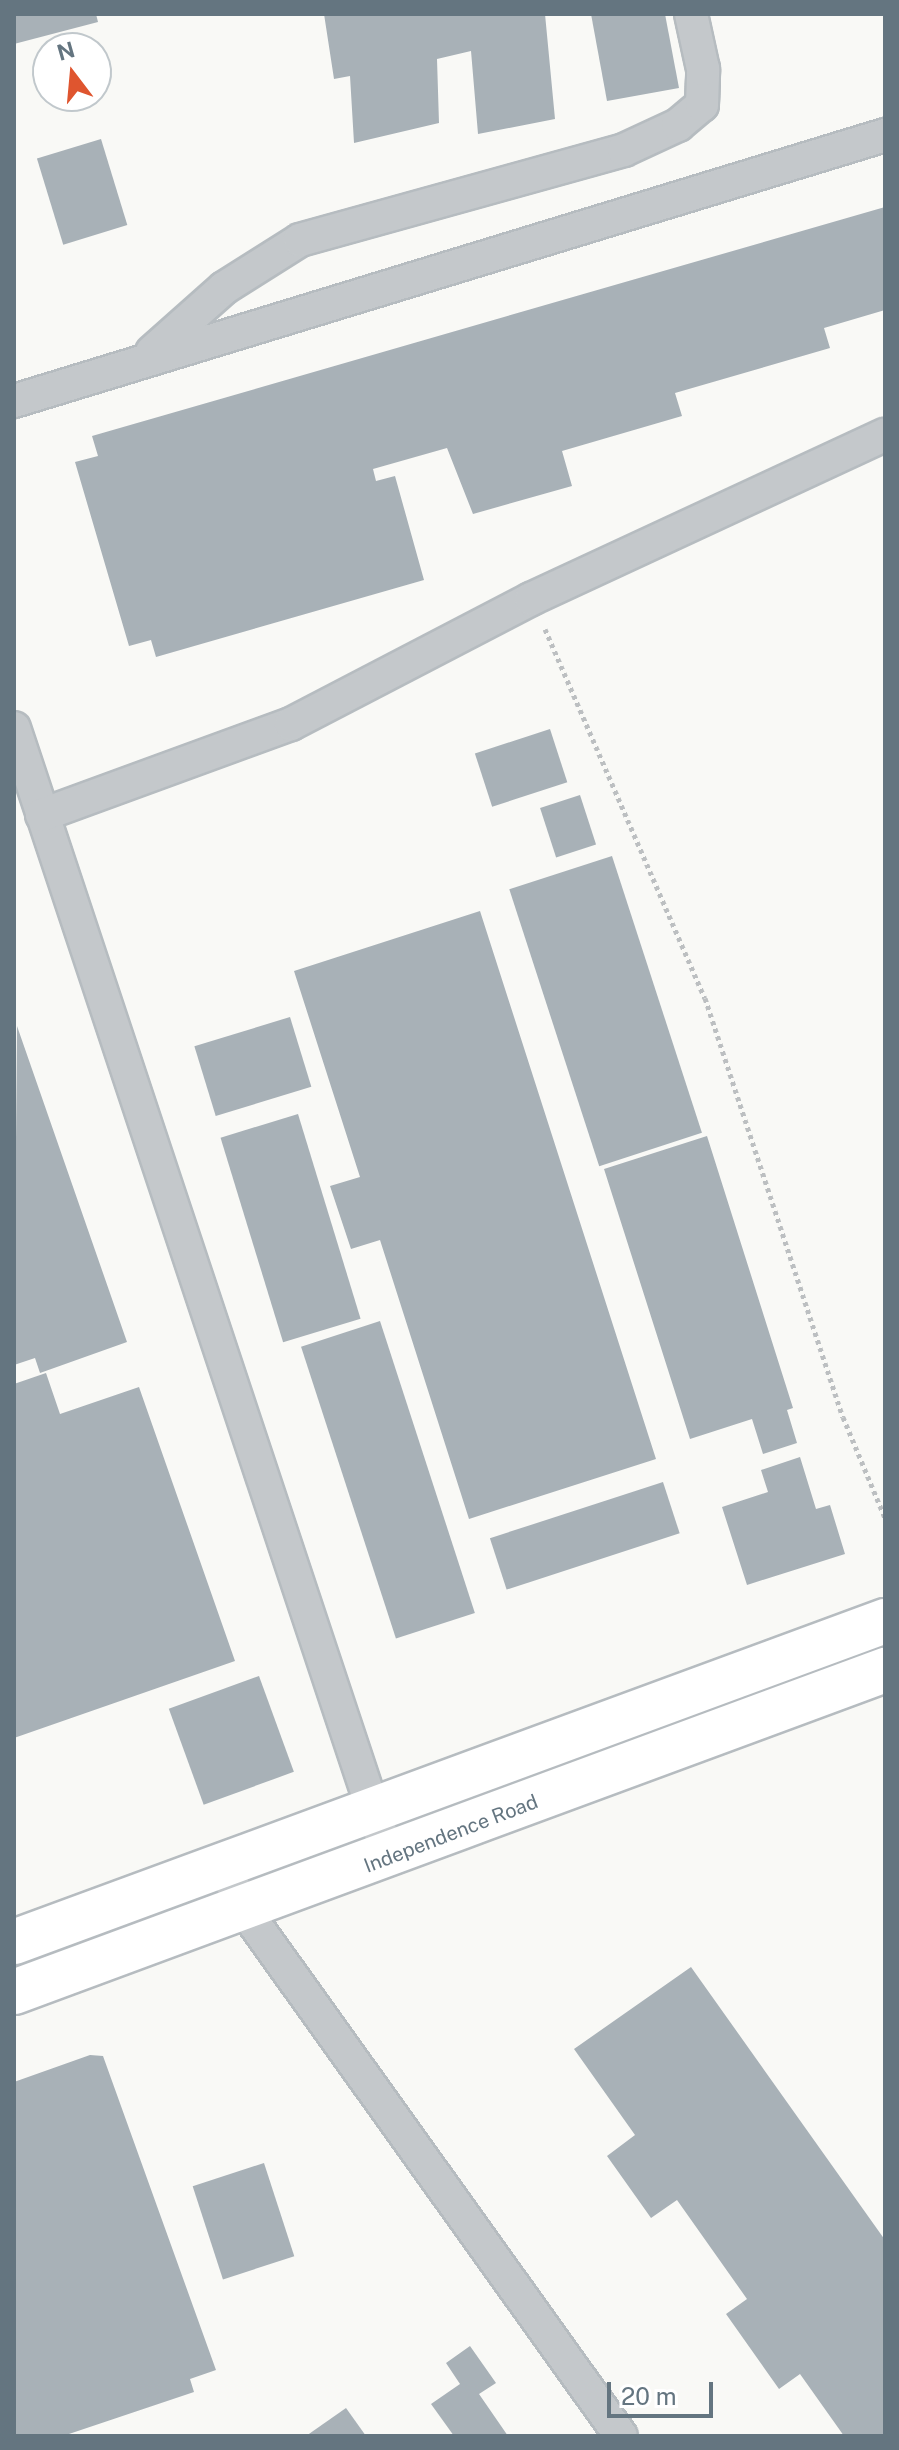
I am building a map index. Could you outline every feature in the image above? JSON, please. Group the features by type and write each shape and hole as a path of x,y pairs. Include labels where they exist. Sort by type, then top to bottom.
{"main road":[{"path":"14,1942 370,1814 885,1621"},
{"name":"Independence Road","path":"14,1992 246,1912 885,1670"}],"street":[{"path":"145,358 224,288 300,240 624,150 678,125 702,105 703,69 691,14"},
{"path":"14,401 145,358 885,135"},
{"path":"42,815 291,724 531,599 885,435"},
{"path":"14,728 370,1814 389,1858"},
{"path":"223,1866 246,1912 621,2436"}],"path":[{"path":"531,599 705,998 843,1417 885,1518"}],"building":[{"path":"14,14 96,14 98,22 60,32 32,32 32,39 14,44"},
{"path":"324,14 545,14 555,119 478,134 471,51 437,59 439,123 354,143 350,76 334,79"},
{"path":"591,14 665,14 679,88 607,101"},
{"path":"101,139 127,225 63,245 37,159"},
{"path":"885,207 885,310 824,328 830,348 675,393 682,416 562,451 572,486 473,514 447,448 373,469 376,481 395,476 424,580 156,657 151,640 129,646 75,462 98,456 92,436"},
{"path":"550,729 567,782 492,807 475,753"},
{"path":"580,795 596,844 556,857 540,808"},
{"path":"612,856 702,1133 599,1166 509,889"},
{"path":"480,911 656,1459 469,1519 380,1240 351,1249 330,1186 360,1177 294,971"},
{"path":"290,1017 311,1087 216,1116 194,1046"},
{"path":"17,1026 127,1342 40,1373 35,1358 14,1365"},
{"path":"298,1114 361,1319 283,1342 221,1138"},
{"path":"707,1136 793,1408 787,1410 797,1443 763,1454 752,1419 690,1439 604,1169"},
{"path":"380,1321 475,1613 396,1639 301,1347"},
{"path":"46,1373 60,1414 139,1387 235,1661 14,1738 14,1384"},
{"path":"800,1457 816,1509 830,1505 845,1554 747,1585 722,1507 768,1492 761,1470"},
{"path":"663,1482 680,1533 507,1590 490,1538"},
{"path":"259,1676 294,1772 204,1805 169,1709"},
{"path":"691,1967 885,2240 885,2436 844,2436 800,2374 779,2389 726,2314 747,2299 677,2200 651,2218 607,2156 635,2135 574,2049"},
{"path":"90,2055 103,2056 216,2370 190,2379 194,2392 63,2436 14,2436 14,2082"},
{"path":"264,2163 294,2256 223,2279 193,2186"},
{"path":"470,2346 496,2383 479,2394 508,2436 454,2436 431,2404 460,2384 446,2363"},
{"path":"346,2408 366,2436 306,2436"}]}
